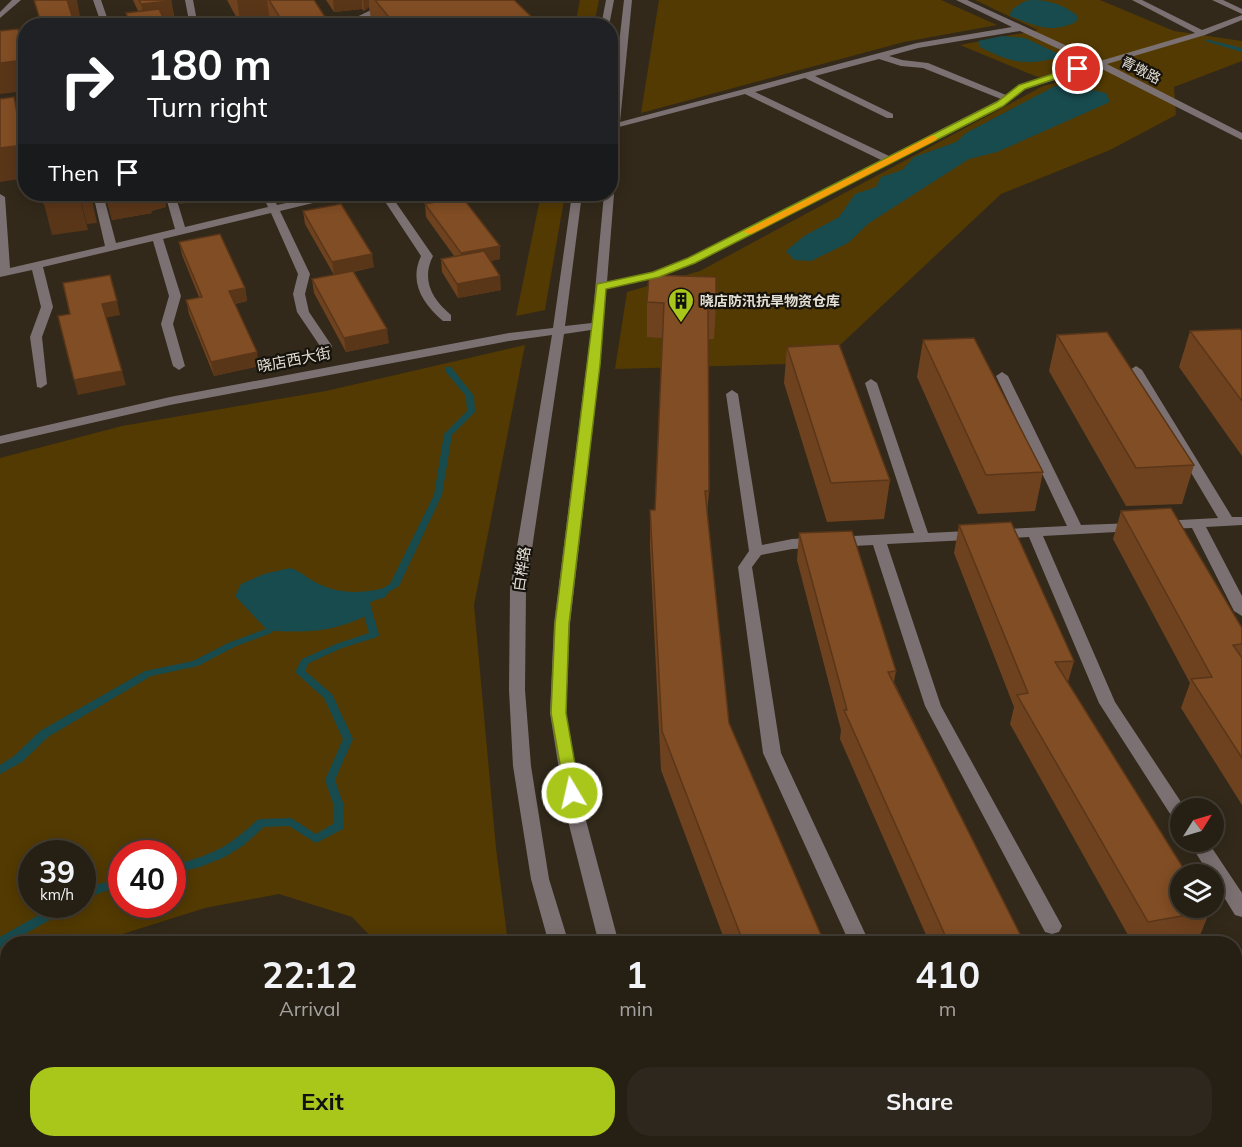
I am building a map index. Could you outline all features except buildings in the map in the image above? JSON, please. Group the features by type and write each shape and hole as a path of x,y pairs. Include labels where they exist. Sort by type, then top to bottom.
{"street":[{"path":"0,16 17,0"},
{"path":"97,0 103,18"},
{"path":"189,0 192,18"},
{"path":"360,18 372,13 380,4 377,0"},
{"path":"607,18 610,0"},
{"path":"618,90 628,0"},
{"name":"青墩路","path":"960,0 1097,63 1242,137"},
{"path":"1136,0 1202,33"},
{"path":"1216,0 1242,12"},
{"path":"600,286 656,275 692,260 889,160 1007,98 1022,87 1202,33 1242,17"},
{"path":"618,125 917,46 1021,28"},
{"path":"880,56 901,63 926,65 1007,98"},
{"path":"806,75 890,116"},
{"path":"746,91 889,160"},
{"path":"0,197 2,273 308,201"},
{"path":"100,201 111,247"},
{"path":"172,201 181,231"},
{"path":"270,201 304,274 298,287 297,300 326,346"},
{"path":"390,201 427,256 420,268 420,283 438,312 447,318"},
{"name":"白桦路","path":"557,936 540,879 522,766 517,690 518,590 559,330 576,201"},
{"path":"607,936 575,813 558,713 562,624 597,326 608,201"},
{"path":"157,236 175,296 166,324 180,366"},
{"path":"37,265 47,308 36,336 41,384"},
{"name":"晓店西大街","path":"0,440 170,400 508,337 597,326"},
{"path":"1136,370 1235,522"},
{"path":"1002,376 1076,530"},
{"path":"870,383 922,537"},
{"path":"732,394 756,551 746,567 772,753 856,936"},
{"path":"756,551 792,544 1235,522"},
{"path":"1197,524 1242,611"},
{"path":"1034,532 1107,703 1170,800"},
{"path":"879,539 933,706 1052,926"},
{"path":"1205,852 1242,909"}],"shaded area":[{"path":"580,0 599,0 595,18 576,18"},
{"path":"659,0 941,0 997,25 904,42 641,113"},
{"path":"975,0 1100,0 1174,31 1242,41 1242,61 1174,87 1176,115 1110,150 1001,194 821,363 615,369 627,292 700,271 1043,86 1060,82 1035,76 960,45 1038,30"},
{"path":"540,201 564,201 545,310 516,316"},
{"path":"525,345 474,605 496,848 507,936 370,936 352,917 279,894 205,908 186,914 186,840 108,840 108,918 173,918 116,936 0,936 0,458 122,426 326,391"}],"water":[{"path":"1032,0 1062,6 1078,16 1076,22 1050,28 1010,16 1011,10 1025,1"},
{"path":"1002,36 1025,38 1059,54 1060,57 1028,62 1010,60 980,47 978,41"},
{"path":"1070,85 1106,93 1110,102 997,152 969,159 869,223 848,243 811,261 794,260 786,251 804,236 839,217 855,194 876,187 881,177 902,170 914,157 956,142 966,133 1055,86"},
{"path":"290,568 334,590 364,592 394,586 384,598 365,602 368,615 354,621 319,630 268,631 235,596 241,584 264,574"}],"waterway":[{"path":"1207,40 1242,50"},
{"path":"186,866 211,859 230,849 261,823 291,822 316,839 339,826 338,803 330,780 348,739 328,696 300,672 305,661 339,646 374,635 365,602 394,586 438,495 448,434 471,412 470,396 448,369"},
{"path":"0,770 18,759 44,734 148,673 195,664 231,645 268,631"},
{"path":"96,890 108,886"},
{"path":"12,936 44,918"}],"slow traffic":[{"path":"748,232 933,138"}],"place":[{"name":"晓店防汛抗旱物资仓库","path":"681,324"}],"route":[{"path":"572,793 558,713 562,624 594,365 600,286 656,275 692,260 1000,104 1022,87 1078,69"}]}
